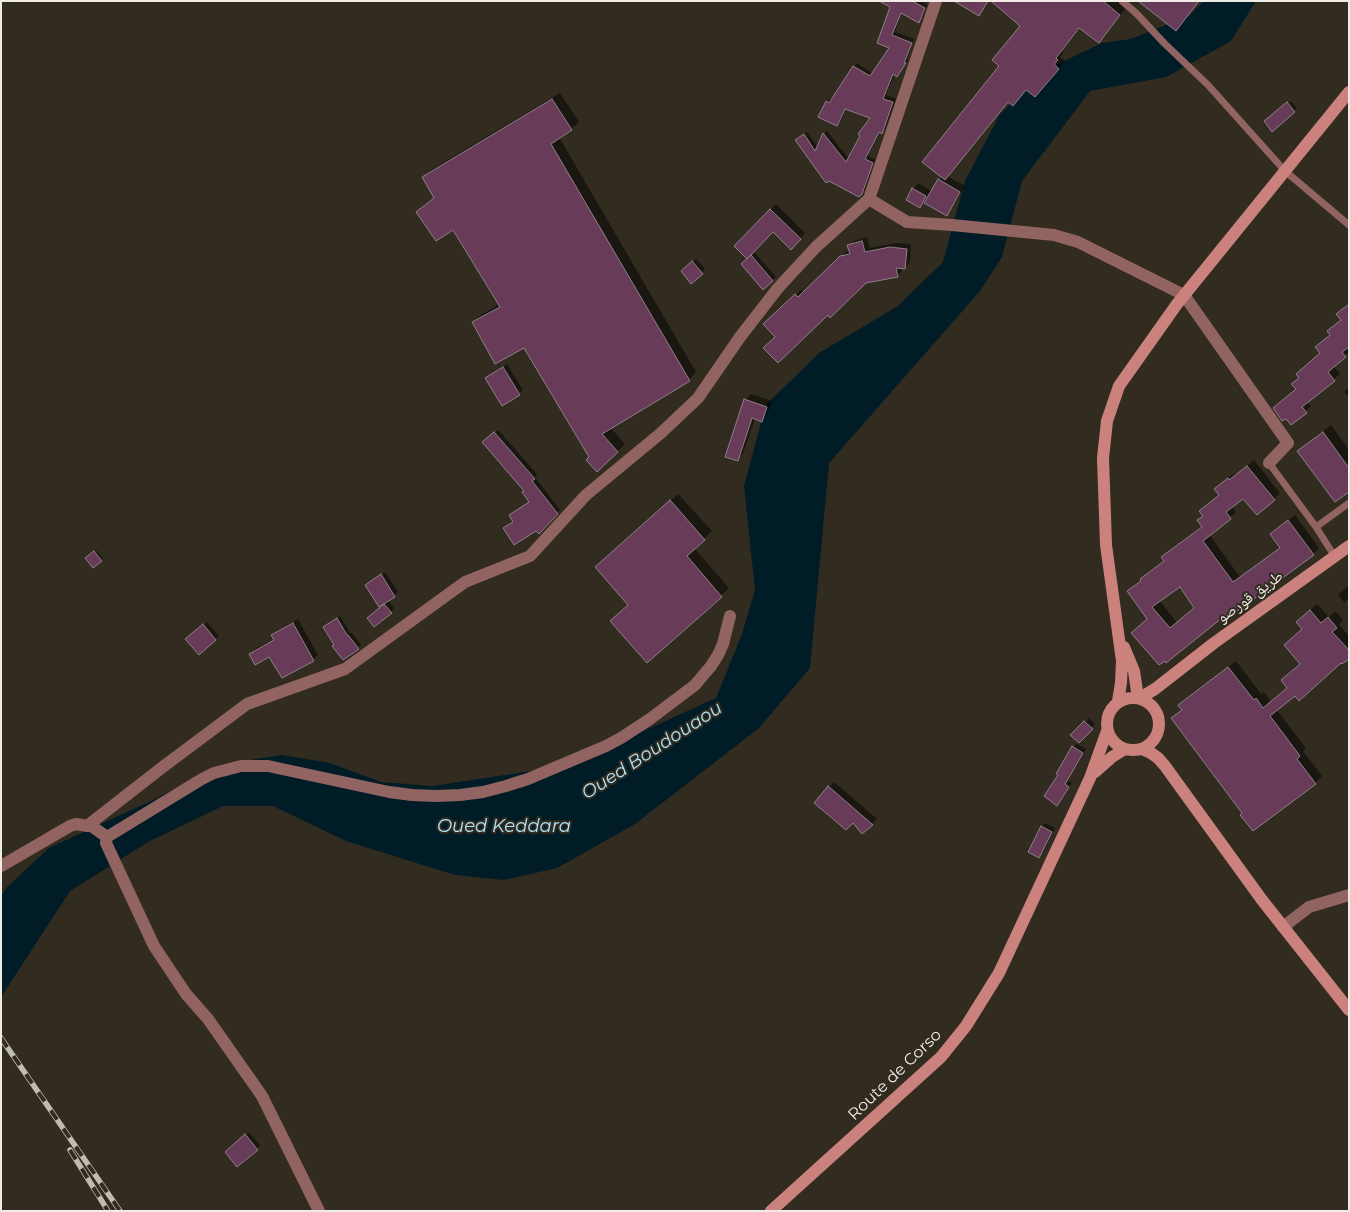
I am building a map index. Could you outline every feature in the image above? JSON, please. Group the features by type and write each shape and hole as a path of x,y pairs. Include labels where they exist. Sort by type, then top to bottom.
{"main road":[{"path":"1118,702 1122,661 1106,545 1104,458 1107,421 1119,386 1184,295 1349,92"},
{"name":"طريق قورصو","path":"1172,677 1214,643 1349,546"},
{"path":"1118,634 1134,671 1139,698"},
{"path":"1139,698 1156,689 1172,677"},
{"path":"1155,710 1162,693 1172,677"},
{"path":"1157,735 1149,745 1142,749 1133,751 1117,745 1107,731 1106,722 1112,706 1125,698 1139,698 1147,702 1155,710 1159,723 1157,735 1159,748 1165,766"},
{"name":"Route de Corso","path":"771,1211 941,1057 966,1026 999,974 1090,778 1107,731"},
{"name":"Route de Corso","path":"1090,778 1100,766 1125,749"},
{"path":"1142,749 1158,758 1165,766 1262,900 1349,1010"}],"street":[{"path":"86,826 247,704 345,669 465,582 530,556 586,495 661,433 698,398 740,337 778,288 816,248 869,199 936,1"},
{"path":"869,199 907,222 1054,235 1078,242 1184,295 1288,443 1269,463"},
{"path":"106,840 202,779 214,773 241,766 268,766 389,792 412,795 460,795 483,792 528,779 621,738 695,685 718,655 723,644 730,616"},
{"path":"1,866 76,824 90,826 106,840 154,946 186,994 208,1019 262,1096 319,1211"},
{"path":"1283,927 1309,907 1349,896"}],"lane":[{"path":"1122,1 1208,85 1284,171 1349,225"},
{"path":"1269,463 1316,526 1335,557"},
{"path":"1316,526 1349,503"}],"water":[{"name":"Oued Keddara","path":"1204,1 1256,1 1231,41 1166,77 1090,91 1022,181 1002,257 980,291 829,463 810,668 759,728 635,824 557,868 504,880 455,875 346,841 273,806 223,806 148,842 70,891 1,997 1,896 7,887 49,848 149,802 224,764 282,755 330,763 381,782 432,786 532,771 606,748 716,698 742,634 755,590 744,486 766,405 819,353 898,306 943,262 965,181 999,116 1039,73 1102,43 1131,39 1189,16"}],"building":[{"path":"879,1 912,1 925,8 919,23 901,13 892,35 912,43 904,63 906,63 897,77 893,74 883,99 893,102 882,134 879,132 865,159 873,163 862,194 859,197 829,181 826,183 795,140 804,134 815,151 823,133 846,162 860,136 858,134 870,118 845,109 837,126 818,117 826,101 829,103 853,66 870,76 889,48 877,43 890,7"},
{"path":"954,1 988,1 979,16"},
{"path":"991,1 1103,1 1120,15 1099,43 1079,28 1056,58 1058,60 1054,64 1059,69 1035,97 1026,90 1013,106 1008,102 945,180 922,162 999,66 992,60 1020,26"},
{"path":"1138,1 1199,1 1176,31"},
{"path":"552,99 572,130 551,144 690,381 602,434 618,452 597,472 586,460 589,457 524,348 495,364 472,322 500,307 453,230 436,241 416,212 434,198 422,177"},
{"path":"1287,102 1295,112 1272,132 1264,121"},
{"path":"938,179 960,192 947,216 924,203"},
{"path":"912,188 926,196 920,208 906,200"},
{"path":"770,209 801,239 791,250 773,232 747,259 734,246"},
{"path":"862,241 865,252 890,247 907,249 905,269 896,268 898,277 866,283 830,318 828,315 778,363 763,348 775,337 763,324 795,294 798,297 840,256 850,254 847,245"},
{"path":"751,255 773,281 763,290 741,264"},
{"path":"692,261 703,274 691,284 681,271"},
{"path":"1349,304 1349,347 1342,352 1346,357 1328,372 1335,381 1302,407 1307,413 1291,425 1286,419 1282,421 1273,408 1296,389 1291,384 1299,378 1296,374 1320,353 1315,347 1330,335 1327,331 1341,320 1336,314"},
{"path":"503,367 520,395 502,406 485,378"},
{"path":"744,399 767,407 762,422 752,418 738,461 725,457"},
{"path":"494,432 535,479 532,481 558,514 539,534 536,531 514,545 503,528 513,522 509,515 529,502 522,492 524,491 482,442"},
{"path":"1323,432 1349,468 1349,492 1335,502 1297,451"},
{"path":"1247,466 1275,500 1257,515 1243,499 1226,512 1231,519 1203,541 1233,582 1280,548 1270,534 1288,520 1314,555 1229,617 1227,614 1166,663 1165,661 1159,665 1131,633 1147,619 1127,591 1164,561 1161,557 1202,527 1197,520 1203,516 1199,511 1219,495 1214,489 1228,478 1229,480","holes":["1180,587 1194,608 1170,628 1152,607"]},
{"path":"670,500 705,540 687,556 722,597 647,663 610,621 628,605 595,567"},
{"path":"94,551 102,561 93,568 85,558"},
{"path":"381,574 395,597 379,607 365,585"},
{"path":"384,604 392,613 374,627 367,618"},
{"path":"1310,610 1321,623 1328,617 1337,628 1332,632 1349,650 1349,659 1341,663 1299,701 1295,696 1270,716 1300,756 1297,759 1316,784 1253,831 1240,815 1242,813 1171,718 1182,710 1178,705 1228,667 1254,700 1256,698 1263,708 1287,688 1281,680 1300,664 1284,645 1302,629 1296,622"},
{"path":"337,618 347,635 359,649 343,660 332,646 334,645 323,627"},
{"path":"293,623 314,661 282,678 269,657 255,665 249,654 274,640 271,635"},
{"path":"203,624 216,640 199,655 185,639"},
{"path":"1084,721 1093,729 1079,743 1070,735"},
{"path":"1072,746 1083,753 1065,784 1069,787 1057,806 1044,796 1058,775 1056,774"},
{"path":"828,786 873,825 862,834 853,823 846,830 814,803"},
{"path":"1041,826 1052,832 1039,858 1028,852"},
{"path":"245,1134 258,1150 237,1167 225,1152"}],"railway":[{"path":"1,1038 120,1211"},
{"path":"70,1150 108,1211"}],"water label":[{"name":"Oued Boudouaou","path":"652,751"}]}
